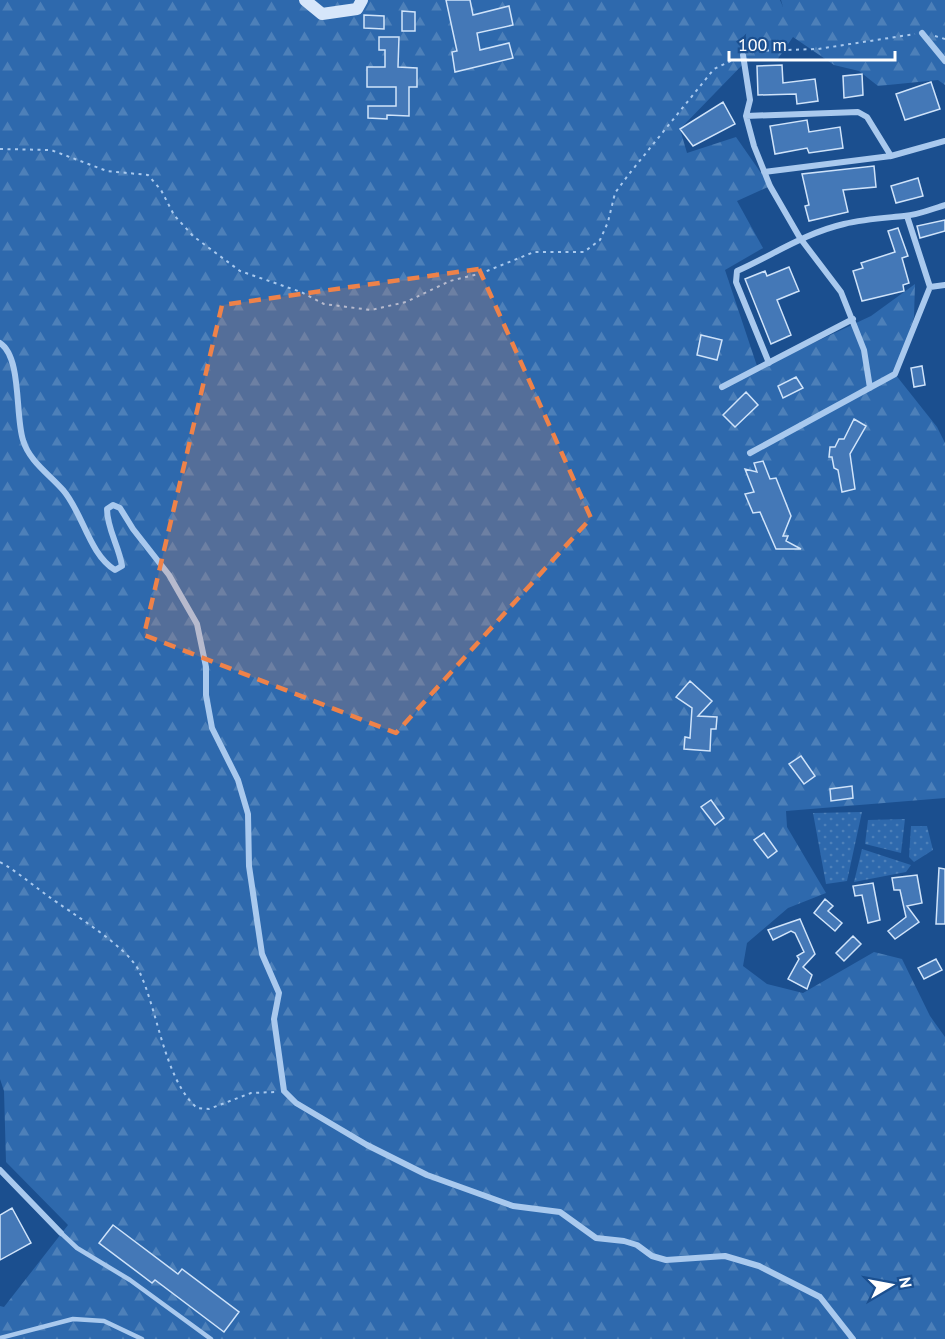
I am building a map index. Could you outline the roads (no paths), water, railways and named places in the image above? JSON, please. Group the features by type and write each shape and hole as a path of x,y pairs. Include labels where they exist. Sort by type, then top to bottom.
{"main road":[{"path":"305,0 322,14 357,9 362,0"}],"street":[{"path":"922,33 945,61"},
{"path":"743,55 750,100 746,116 764,172 800,238 841,292 864,350 870,388"},
{"path":"746,116 858,112 867,117 891,156"},
{"path":"764,172 891,156 945,141"},
{"path":"769,363 736,282 737,271 772,256 800,238 843,224 880,217 907,216 945,205"},
{"path":"750,453 895,374 930,287 907,216"},
{"path":"930,287 945,285"},
{"path":"722,387 853,319"},
{"path":"0,343 10,359 15,379 23,442 35,462 64,491 82,518 100,556 115,570 122,566 120,549 106,521 106,509 113,506 120,508 133,529 169,575 197,624 206,667 206,695 212,728 238,780 248,814 249,866 262,954 279,993 274,1019 284,1091 296,1103 357,1139 427,1175 513,1206 560,1212 596,1238 637,1245 652,1256 666,1260 724,1256 759,1266 820,1297 853,1339"},
{"path":"0,1170 61,1233"}],"lane":[{"path":"61,1233 77,1248 130,1280 211,1339"},
{"path":"0,1338 73,1319 104,1321 142,1339"}]}
